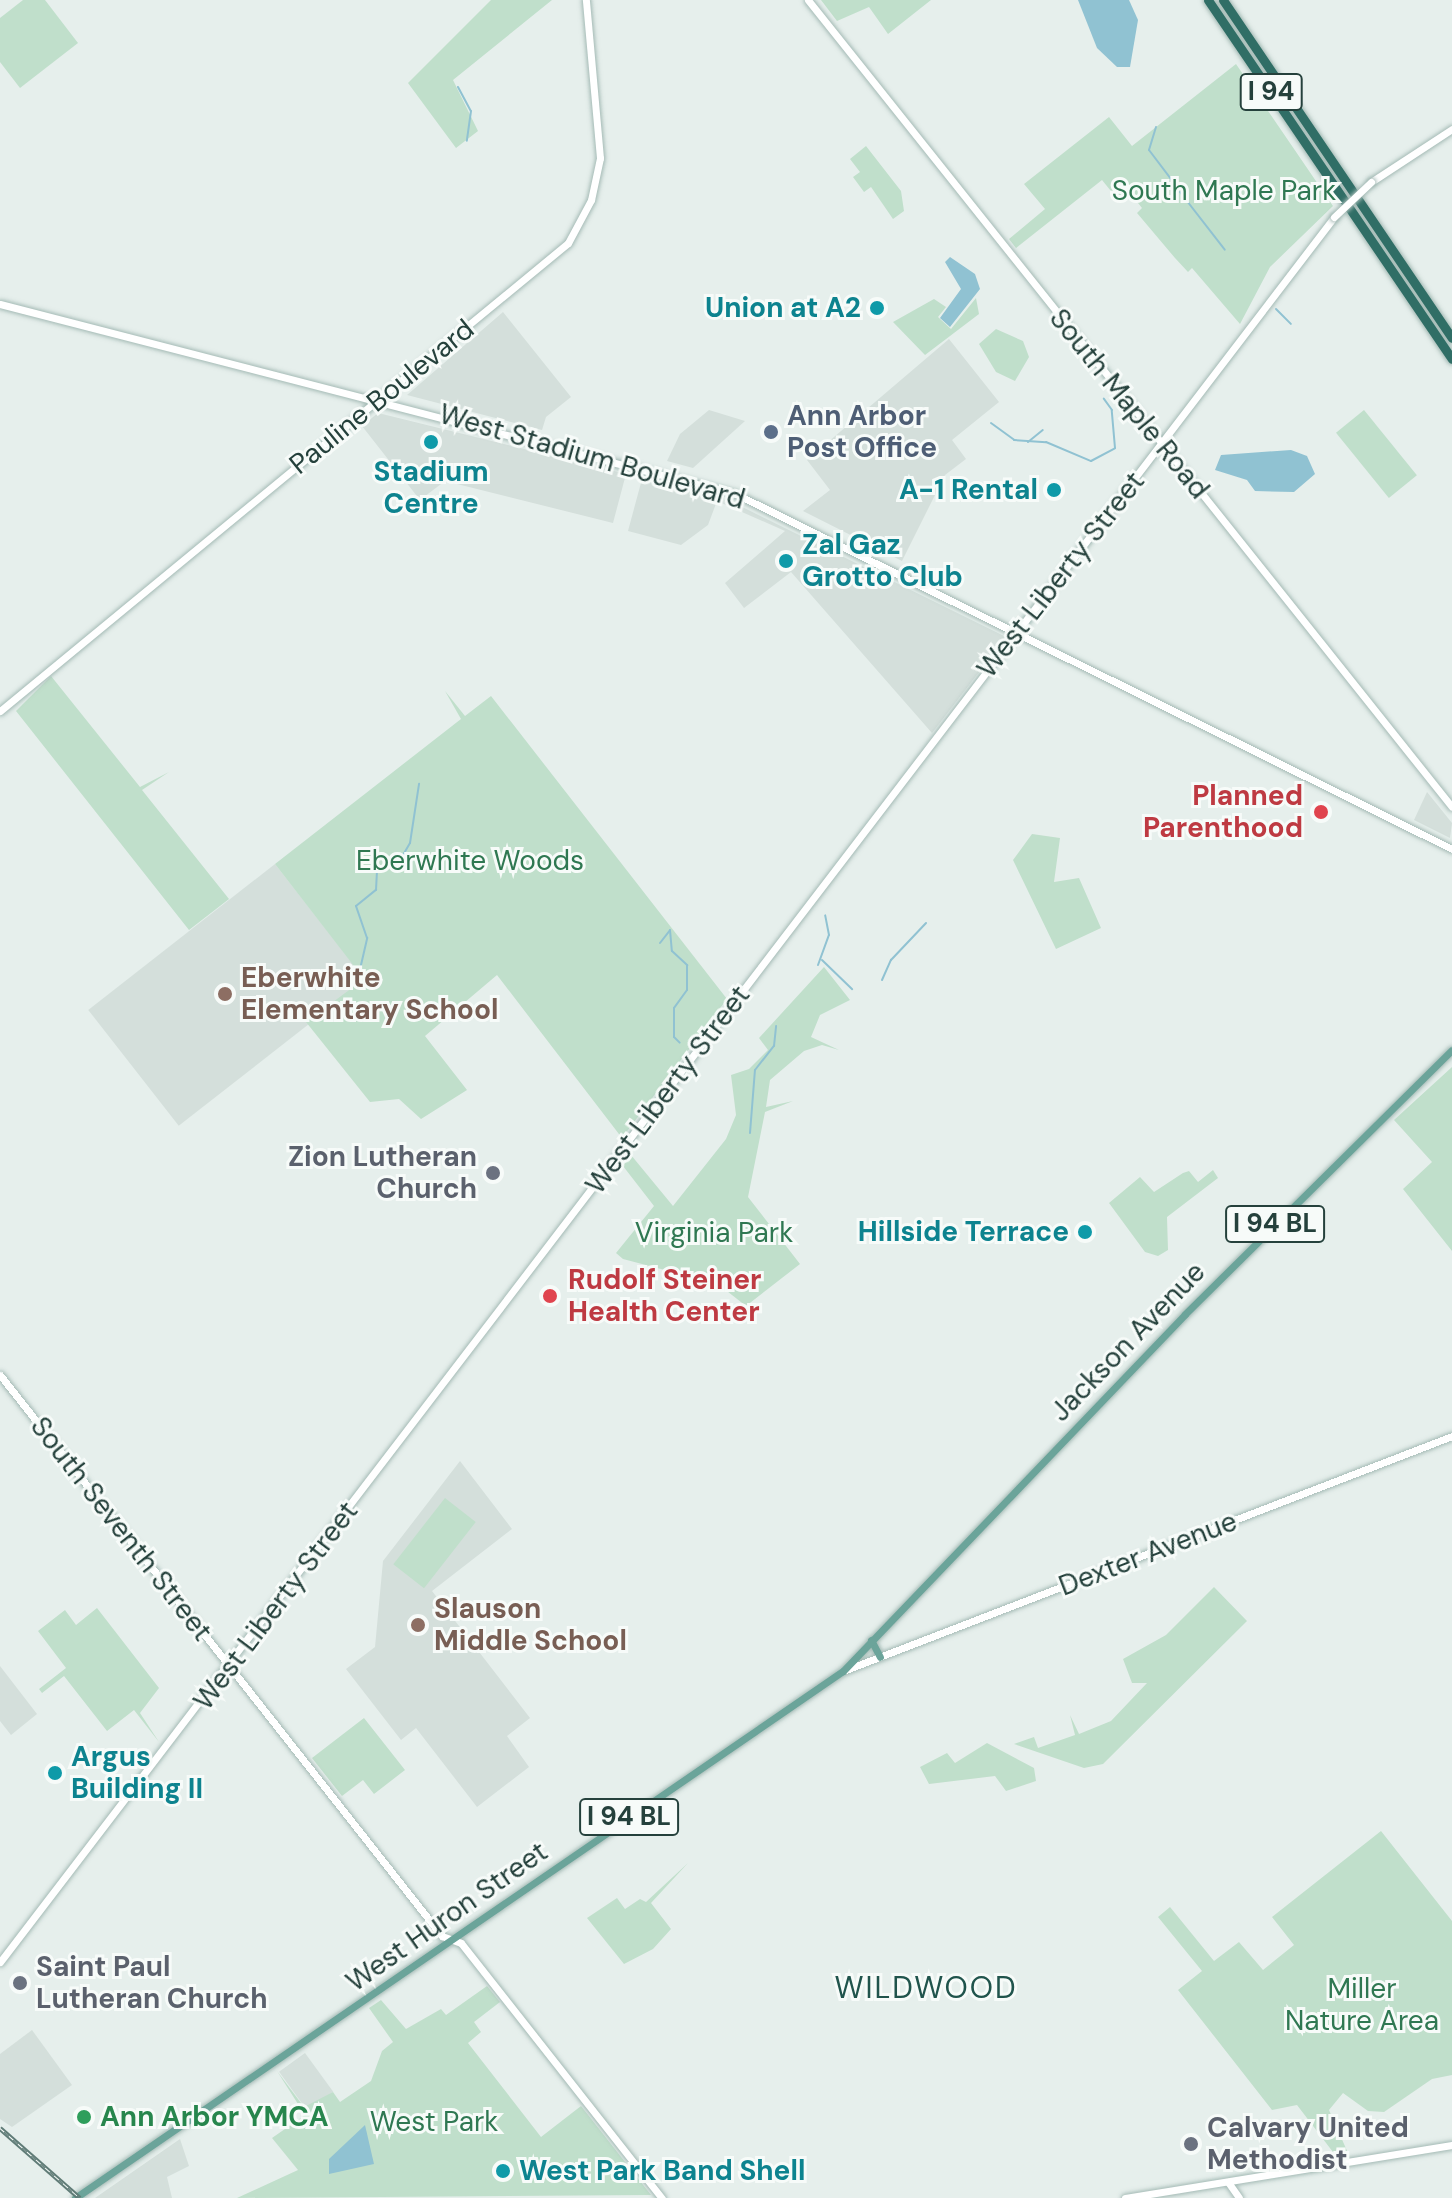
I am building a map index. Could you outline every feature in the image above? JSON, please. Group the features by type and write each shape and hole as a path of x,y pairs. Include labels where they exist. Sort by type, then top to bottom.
{"highway":[{"name":"I 94","path":"1208,0 1452,359"},
{"name":"I 94","path":"1223,0 1452,338"}],"main road":[{"name":"Pauline Boulevard","path":"0,711 379,399 544,268 584,218 600,158 586,0"},
{"name":"South Maple Road","path":"808,0 1452,807"},
{"name":"West Liberty Street","path":"0,1962 230,1667 1334,217 1371,182 1452,129"},
{"name":"West Stadium Boulevard","path":"0,304 379,399 736,494 1452,849"},
{"name":"Jackson Avenue","path":"843,1671 1344,1153 1452,1050"},
{"name":"South Seventh Street","path":"0,1375 442,1936 453,1941 502,1992 662,2198"},
{"name":"Dexter Avenue","path":"843,1671 1452,1436"},
{"path":"871,1640 880,1657"},
{"name":"West Huron Street","path":"75,2198 843,1671"},
{"path":"1125,2198 1452,2145"},
{"path":"1228,2182 1239,2198"}],"shaded area":[{"path":"503,312 571,397 546,417 542,430 407,395"},
{"path":"949,339 999,402 952,440 966,459 945,475 902,561 803,511 830,490 807,460"},
{"path":"709,410 745,421 693,468 667,461 680,434"},
{"path":"378,413 626,474 613,523 445,481 420,500 362,426"},
{"path":"642,479 716,494 1006,637 932,733 791,572 744,608 725,583 785,531 717,501 708,525 681,545 628,531"},
{"path":"1427,792 1452,823 1450,838 1414,820"},
{"name":"Eberwhite Elementary School","path":"275,864 366,980 179,1126 88,1010"},
{"name":"Slauson Middle School","path":"460,1461 512,1529 432,1591 530,1718 507,1736 529,1767 477,1807 416,1728 401,1740 346,1669 375,1647 383,1561"},
{"path":"0,1666 37,1714 11,1735 0,1721"},
{"path":"32,2030 72,2085 12,2127 0,2119 0,2054"},
{"path":"305,2053 333,2092 307,2111 279,2072"},
{"path":"180,2139 189,2166 167,2177 172,2198 95,2198"}],"green space":[{"path":"23,0 45,0 78,43 20,88 0,62 0,18"},
{"path":"491,0 552,0 453,80 478,131 456,148 408,83"},
{"path":"821,0 931,0 888,34 869,7 837,21"},
{"name":"South Maple Park","path":"1236,64 1333,206 1270,267 1240,324 1192,268 1188,272 1137,213 1142,208 1130,193 1119,201 1102,180 1016,248 1009,239 1045,209 1024,184 1109,117 1132,146"},
{"path":"866,146 901,191 904,211 893,219 871,187 864,192 853,177 860,172 850,159"},
{"path":"976,298 979,314 925,355 893,322 934,299 946,307 938,317 951,329"},
{"path":"996,329 1023,341 1029,357 1015,381 996,372 979,344"},
{"path":"1364,410 1417,475 1389,498 1336,433"},
{"path":"51,676 140,787 169,772 142,790 229,899 189,930 16,711"},
{"name":"Eberwhite Woods","path":"445,691 465,716 491,696 727,999 622,1138 497,975 425,1036 467,1090 421,1119 399,1099 370,1102 306,1022 364,979 275,864 461,719"},
{"path":"1032,834 1060,838 1054,882 1079,878 1101,928 1056,949 1013,860"},
{"name":"Virginia Park","path":"824,967 850,1000 820,1015 811,1037 839,1050 822,1045 804,1051 770,1080 766,1107 793,1101 765,1112 748,1197 800,1264 746,1306 718,1284 623,1259 616,1253 654,1206 623,1166 631,1155 673,1206 726,1139 736,1115 731,1075 749,1069 768,1050 759,1038"},
{"path":"1452,1067 1452,1251 1403,1189 1432,1162 1394,1120"},
{"path":"1213,1170 1218,1178 1167,1217 1168,1250 1158,1256 1145,1252 1109,1203 1140,1177 1154,1192 1183,1173 1189,1171 1198,1182"},
{"path":"445,1498 476,1522 424,1588 393,1564"},
{"path":"1214,1587 1247,1621 1103,1764 1084,1768 1014,1744 1034,1737 1038,1748 1075,1735 1070,1715 1079,1734 1111,1721 1147,1683 1132,1683 1123,1659 1166,1635"},
{"path":"97,1608 159,1688 140,1713 159,1742 134,1710 107,1731 64,1676 42,1693 39,1689 66,1668 38,1631 65,1610 76,1625"},
{"path":"364,1718 405,1770 374,1794 363,1780 342,1796 312,1758"},
{"path":"987,1743 1034,1768 1036,1781 1006,1791 995,1776 929,1784 920,1767 947,1753 955,1763"},
{"name":"Miller Nature Area","path":"1381,1831 1452,1921 1452,2075 1432,2079 1384,2112 1368,2111 1343,2093 1329,2110 1348,2153 1336,2156 1297,2105 1272,2110 1178,1990 1202,1971 1158,1917 1170,1907 1214,1961 1239,1942 1263,1970 1294,1945 1272,1917"},
{"path":"688,1863 651,1903 671,1929 653,1949 624,1964 587,1918 617,1898 625,1909 640,1899 646,1902"},
{"name":"West Park","path":"487,1986 500,2002 474,2022 481,2032 468,2043 541,2137 581,2106 651,2195 237,2198 298,2170 272,2138 305,2115 277,2071 304,2107 333,2092 340,2102 371,2081 382,2051 393,2042 369,2008 381,2000 406,2029 441,2009 446,2015"}],"water":[{"path":"1078,0 1129,0 1138,20 1130,67 1117,67 1097,48"},
{"path":"950,257 975,274 980,289 950,327 940,318 961,289 945,262"},
{"path":"1291,450 1307,456 1315,474 1294,492 1255,491 1247,480 1215,470 1221,455"},
{"path":"365,2125 374,2164 329,2174 329,2159"}],"waterway":[{"path":"458,87 471,111 467,141"},
{"path":"1156,127 1149,150 1177,187"},
{"path":"1180,192 1225,250"},
{"path":"1276,309 1291,324"},
{"path":"991,423 1014,440 1046,442 1091,461 1115,448 1112,410 1104,399"},
{"path":"1028,442 1043,430"},
{"path":"361,965 367,938 356,906 376,890 377,869 403,855 410,843 419,784"},
{"path":"818,965 829,935 825,915"},
{"path":"882,980 891,960 926,923"},
{"path":"660,943 670,930 672,951 687,965 687,990 674,1008 674,1037 680,1043"},
{"path":"822,960 852,989"},
{"path":"750,1133 755,1070 774,1046 776,1026"}],"railway":[{"path":"0,2128 80,2198"}],"place":[{"name":"Union at A2","path":"877,308"},
{"name":"Ann Arbor Post Office","path":"771,432"},
{"name":"Stadium Centre","path":"431,442"},
{"name":"A-1 Rental","path":"1054,490"},
{"name":"Zal Gaz Grotto Club","path":"786,561"},
{"name":"Planned Parenthood","path":"1321,812"},
{"name":"Eberwhite Elementary School","path":"225,994"},
{"name":"Zion Lutheran Church","path":"493,1173"},
{"name":"Hillside Terrace","path":"1085,1232"},
{"name":"Rudolf Steiner Health Center","path":"550,1296"},
{"name":"Slauson Middle School","path":"418,1625"},
{"name":"Argus Building II","path":"55,1773"},
{"name":"Saint Paul Lutheran Church","path":"20,1983"},
{"name":"Ann Arbor YMCA","path":"84,2117"},
{"name":"Calvary United Methodist","path":"1191,2144"},
{"name":"West Park Band Shell","path":"503,2171"}],"district":[{"name":"WILDWOOD","path":"926,1988"}]}
